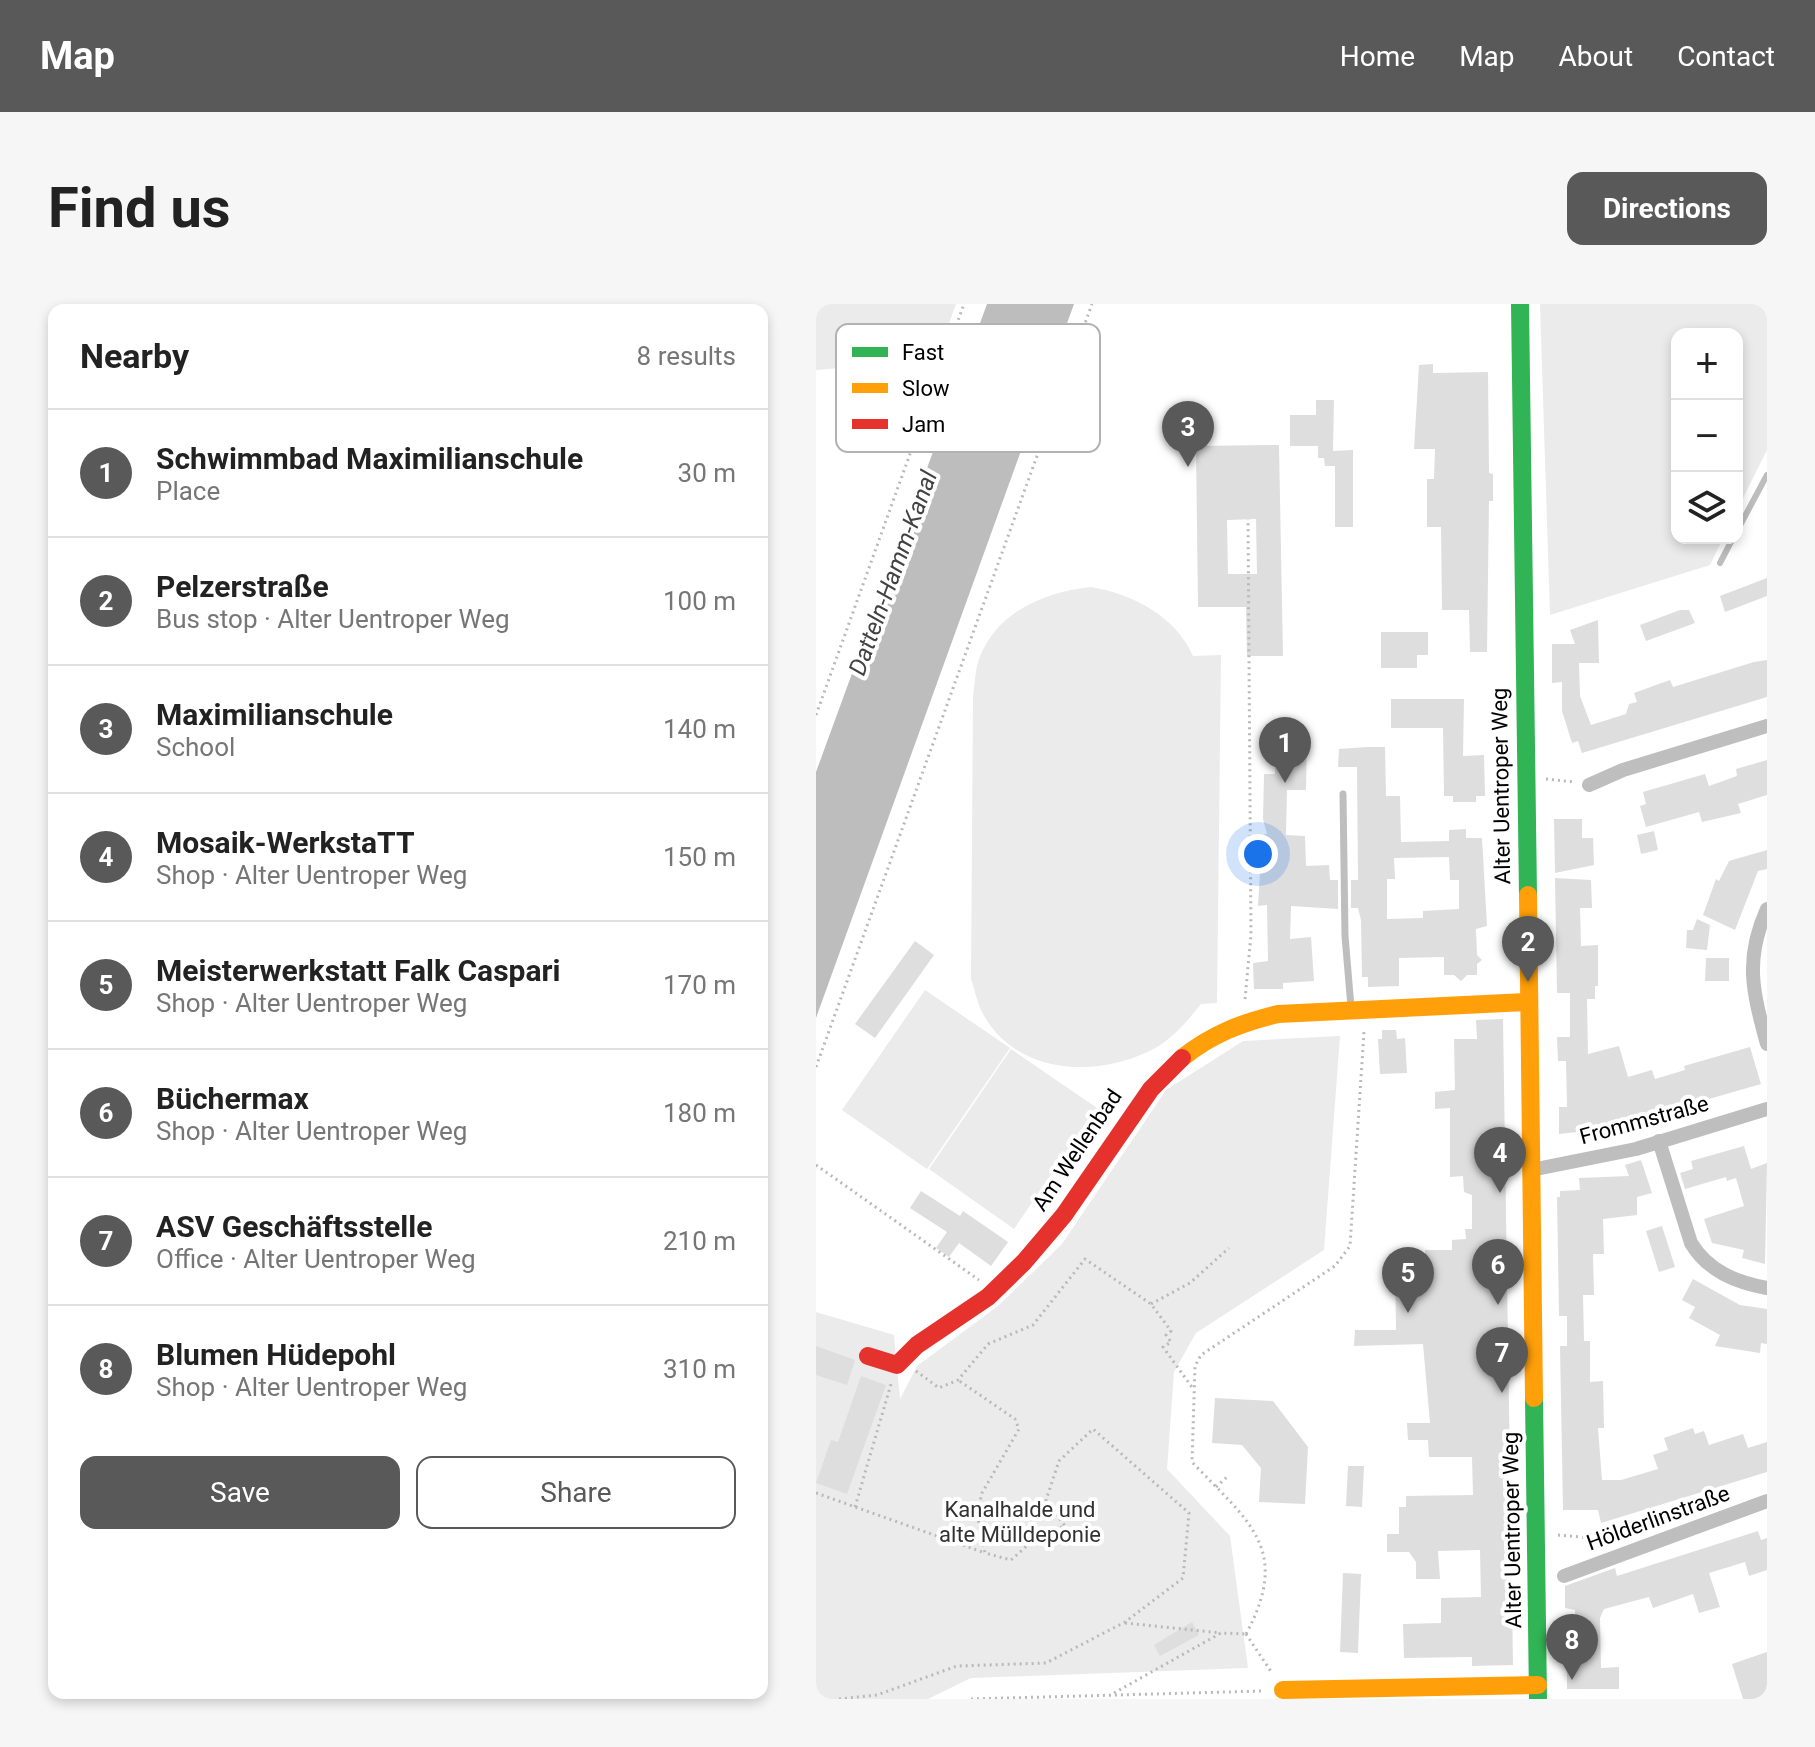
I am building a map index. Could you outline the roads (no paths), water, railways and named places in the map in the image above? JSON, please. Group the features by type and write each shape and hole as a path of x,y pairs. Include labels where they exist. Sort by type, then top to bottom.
{"street":[{"name":"Alter Uentroper Weg","path":"1520,304 1538,1692"},
{"path":"1589,785 1623,770 1767,726"},
{"path":"1767,909 1758,929 1751,985 1767,1044"},
{"name":"Am Wellenbad","path":"868,1356 898,1362 995,1292 1064,1214 1145,1093 1169,1066 1212,1035 1245,1019 1528,1002"},
{"name":"Frommstraße","path":"1531,1170 1659,1141 1767,1109"},
{"path":"1659,1141 1691,1243 1699,1257 1727,1276 1767,1288"},
{"name":"Hölderlinstraße","path":"1564,1576 1767,1501"},
{"path":"1283,1690 1538,1692"}],"lane":[{"path":"1343,794 1345,936 1358,1012"}],"water":[{"path":"987,304 1074,304 1067,324 980,324"},
{"name":"Datteln-Hamm-Kanal","path":"933,452 1021,452 816,1018 816,772"}],"waterway":[{"path":"1743,520 1767,475"},
{"path":"1720,563 1730,544"}],"place":[{"name":"Maximilianschule","path":"1188,467"},
{"name":"Schwimmbad Maximilianschule","path":"1285,783"},
{"name":"Pelzerstraße","path":"1528,982"},
{"name":"Mosaik-WerkstaTT","path":"1500,1193"},
{"name":"Büchermax","path":"1498,1305"},
{"name":"Meisterwerkstatt Falk Caspari","path":"1408,1313"},
{"name":"ASV Geschäftsstelle","path":"1502,1393"},
{"name":"Blumen Hüdepohl","path":"1572,1680"}],"park label":[{"name":"Kanalhalde und alte Mülldeponie","path":"1020,1522"}]}
